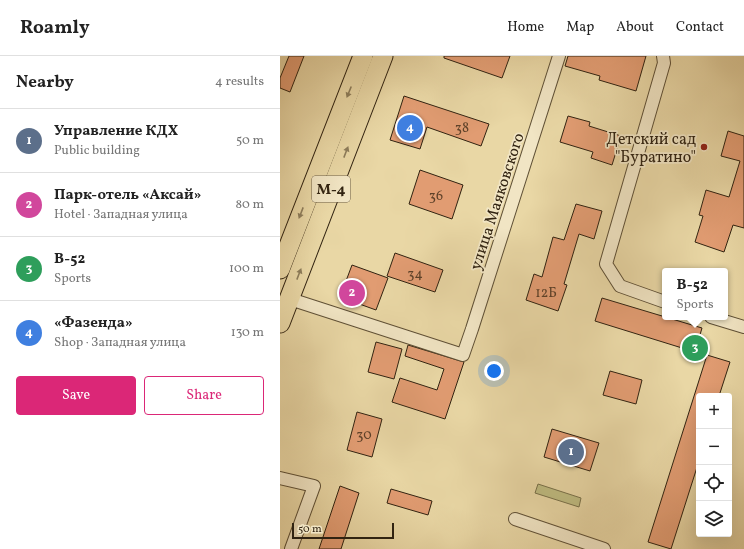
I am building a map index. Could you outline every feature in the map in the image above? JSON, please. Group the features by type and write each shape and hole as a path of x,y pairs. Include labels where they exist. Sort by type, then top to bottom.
{"main road":[{"name":"М-4","path":"280,268 363,56"},
{"name":"М-4","path":"280,323 383,56"}],"street":[{"name":"улица Маяковского","path":"290,299 463,355 559,56"},
{"path":"662,301 620,286 606,264 664,63 663,56"},
{"path":"721,320 744,327"},
{"path":"280,478 314,486 291,549"},
{"path":"515,519 604,549"}],"shaded area":[{"path":"538,484 581,498 579,507 535,493"}],"building":[{"path":"289,56 304,56 290,92 280,88 280,78"},
{"path":"444,56 510,56 502,78 444,58"},
{"path":"568,56 646,56 636,91 599,80 600,76 565,66"},
{"path":"404,96 489,124 481,146 427,127 420,149 390,140"},
{"path":"568,116 590,122 589,126 621,136 612,165 591,158 593,152 560,142"},
{"path":"728,131 744,136 744,228 733,225 724,252 695,242 703,216 699,215 706,190 729,197 740,161 721,156"},
{"path":"420,170 463,185 452,219 409,204"},
{"path":"576,204 602,211 594,239 579,234 564,284 567,285 558,311 526,300 534,274 542,277 553,237 564,240"},
{"path":"395,253 443,270 435,292 387,276"},
{"path":"352,265 388,278 376,310 340,297"},
{"path":"602,298 662,316 662,320 675,320 702,328 695,352 595,321"},
{"path":"376,342 402,349 394,379 368,372"},
{"path":"408,345 464,362 445,419 392,402 400,378 437,390 444,369 405,356"},
{"path":"707,355 730,362 720,393 696,393 696,470 671,549 648,542"},
{"path":"610,371 642,380 636,404 603,395"},
{"path":"357,412 382,419 372,457 347,450"},
{"path":"552,429 599,443 590,471 544,457"},
{"path":"340,486 359,493 341,549 319,549"},
{"path":"391,489 432,501 428,515 387,503"}],"place":[{"name":"«Фазенда»","path":"410,128"},
{"name":"Детский сад \"Буратино\"","path":"704,147"},
{"name":"Парк-отель «Аксай»","path":"352,293"},
{"name":"В-52","path":"695,348"},
{"name":"Управление КДХ","path":"571,452"}]}
